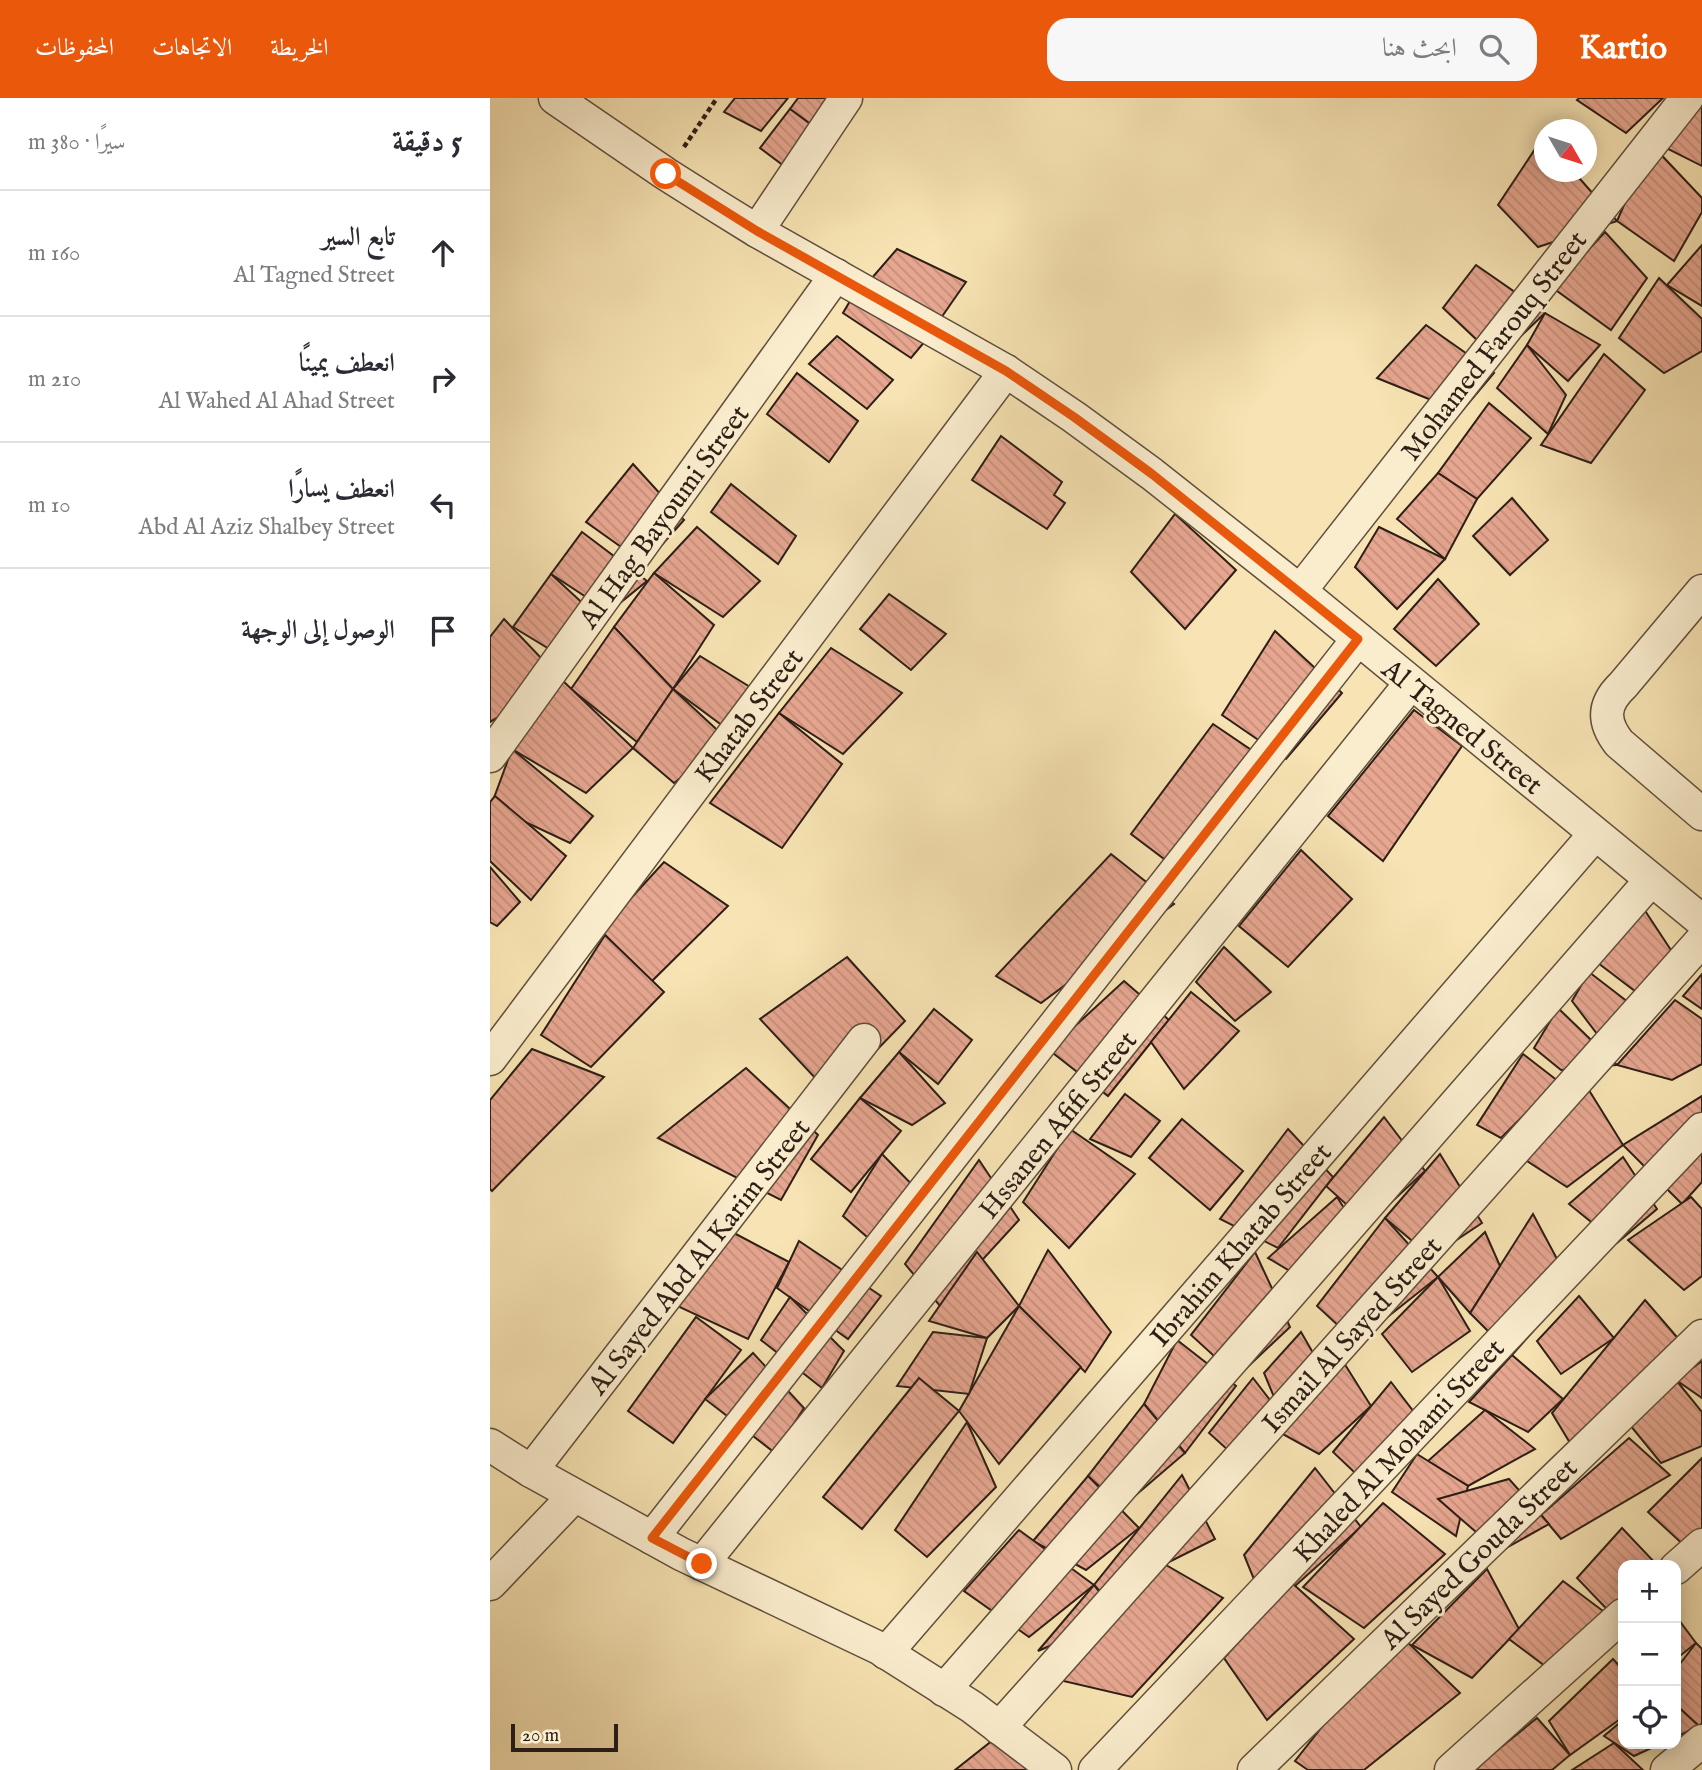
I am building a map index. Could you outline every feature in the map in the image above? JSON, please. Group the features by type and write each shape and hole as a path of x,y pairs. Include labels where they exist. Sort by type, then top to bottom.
{"street":[{"path":"757,231 846,98"},
{"name":"Mohamed Farouq Street","path":"1300,591 1687,98"},
{"name":"Al Tagned Street","path":"557,99 666,174 757,231 1006,371 1074,417 1152,474 1300,591 1702,921"},
{"name":"Al Hag Bayoumi Street","path":"490,756 836,275"},
{"name":"Khatab Street","path":"490,1059 1006,371"},
{"path":"1702,591 1613,695 1607,708 1607,722 1619,743 1702,814"},
{"path":"652,1538 1358,639"},
{"name":"Hssanen Afifi Street","path":"702,1564 1412,683"},
{"name":"Ibrahim Khatab Street","path":"886,1653 1595,834"},
{"path":"944,1690 1651,880"},
{"name":"Ismail Al Sayed Street","path":"999,1728 1702,940"},
{"name":"Al Sayed Abd Al Karim Street","path":"531,1472 864,1040"},
{"name":"Khaled Al Mohami Street","path":"1095,1770 1702,1129"},
{"name":"Al Sayed Gouda Street","path":"1254,1770 1702,1336"},
{"path":"490,1445 531,1472 652,1538 886,1653 972,1707 1055,1770"},
{"path":"490,1584 574,1496"},
{"path":"1681,1564 1702,1545"},
{"path":"1451,1770 1618,1620"},
{"path":"1667,1770 1702,1741"}],"path":[{"path":"666,174 717,98"}],"building":[{"path":"735,98 788,98 761,131 724,112"},
{"path":"798,98 830,98 817,129 790,109"},
{"path":"1663,98 1626,133 1577,100"},
{"path":"1702,103 1702,166 1666,148"},
{"path":"790,109 817,129 788,169 760,148"},
{"path":"1651,144 1702,198 1702,212 1674,261 1617,221"},
{"path":"1534,151 1534,182 1583,182 1617,221 1538,247 1498,205"},
{"path":"1605,232 1647,278 1611,330 1553,288"},
{"path":"1702,245 1702,306 1667,285"},
{"path":"897,249 966,282 941,318 871,279"},
{"path":"1476,265 1545,313 1497,359 1443,308"},
{"path":"1659,278 1702,319 1702,351 1664,373 1619,338"},
{"path":"853,296 926,340 911,358 843,313"},
{"path":"1545,313 1600,345 1568,381 1527,345"},
{"path":"1426,325 1494,373 1461,412 1377,378"},
{"path":"837,336 893,380 867,409 809,364"},
{"path":"1527,345 1566,395 1548,434 1497,388"},
{"path":"1604,354 1645,390 1591,463 1541,445"},
{"path":"797,373 858,421 829,462 767,414"},
{"path":"1489,403 1531,438 1477,499 1438,473"},
{"path":"1001,436 1062,482 1054,495 1065,503 1047,529 972,480"},
{"path":"633,464 684,520 645,564 586,522"},
{"path":"1438,473 1477,499 1445,559 1397,519"},
{"path":"731,484 796,536 778,564 711,512"},
{"path":"1512,498 1548,540 1510,575 1473,536"},
{"path":"1175,514 1236,570 1185,629 1131,572"},
{"path":"697,527 760,581 723,617 654,573"},
{"path":"1379,527 1445,559 1397,609 1355,567"},
{"path":"582,532 647,581 609,612 551,574"},
{"path":"654,573 714,625 673,689 614,627"},
{"path":"551,574 603,622 569,661 513,627"},
{"path":"1438,579 1479,624 1436,666 1394,629"},
{"path":"889,594 946,634 911,670 860,629"},
{"path":"504,619 561,679 490,722 490,637"},
{"path":"614,627 673,689 637,742 571,689"},
{"path":"1275,631 1342,693 1286,759 1222,715"},
{"path":"831,648 902,693 843,754 779,713"},
{"path":"700,656 763,695 723,726 673,689"},
{"path":"561,679 633,748 586,793 512,749"},
{"path":"673,689 729,741 674,783 633,748"},
{"path":"1414,710 1462,746 1383,861 1328,816"},
{"path":"779,713 842,764 782,848 710,803"},
{"path":"1213,724 1275,766 1188,877 1131,834"},
{"path":"512,749 593,816 570,843 491,806"},
{"path":"495,796 566,856 531,900 490,861 490,802"},
{"path":"1301,850 1352,899 1288,967 1239,926"},
{"path":"1111,854 1174,904 1041,1003 996,976"},
{"path":"664,862 728,906 651,982 601,931"},
{"path":"490,867 520,902 497,926 490,922"},
{"path":"1636,897 1688,976 1648,1001 1598,963"},
{"path":"605,935 664,992 591,1067 541,1035"},
{"path":"1224,947 1271,992 1235,1021 1196,982"},
{"path":"847,957 905,1021 832,1096 760,1019"},
{"path":"1589,972 1628,1002 1607,1047 1572,1001"},
{"path":"1702,974 1702,1009 1683,996"},
{"path":"1124,981 1169,1020 1108,1096 1049,1050"},
{"path":"1191,992 1239,1031 1184,1089 1151,1042"},
{"path":"1675,1000 1702,1019 1702,1064 1672,1080 1617,1065"},
{"path":"1558,1008 1617,1065 1561,1070 1534,1048"},
{"path":"934,1009 972,1040 938,1084 899,1052"},
{"path":"532,1049 604,1077 492,1191 490,1100"},
{"path":"899,1052 945,1103 912,1125 860,1098"},
{"path":"1523,1054 1558,1081 1501,1138 1477,1125"},
{"path":"746,1068 818,1135 781,1200 658,1138"},
{"path":"1587,1087 1623,1145 1567,1187 1524,1159"},
{"path":"1125,1094 1160,1121 1131,1157 1090,1139"},
{"path":"1702,1096 1702,1182 1682,1204 1623,1145"},
{"path":"860,1098 901,1131 851,1192 811,1159"},
{"path":"1384,1117 1425,1171 1368,1224 1326,1186"},
{"path":"1182,1119 1243,1171 1210,1210 1149,1158"},
{"path":"1070,1129 1135,1174 1069,1248 1023,1202"},
{"path":"1288,1129 1333,1177 1278,1248 1220,1219"},
{"path":"882,1154 932,1205 889,1256 843,1216"},
{"path":"1440,1154 1482,1223 1431,1257 1385,1218"},
{"path":"1623,1157 1657,1209 1617,1243 1569,1204"},
{"path":"979,1160 1019,1220 940,1306 905,1264"},
{"path":"1337,1197 1360,1233 1315,1286 1268,1258"},
{"path":"1691,1197 1702,1209 1702,1276 1684,1290 1628,1240"},
{"path":"1533,1214 1572,1287 1512,1355 1470,1313"},
{"path":"1385,1218 1438,1277 1356,1342 1317,1306"},
{"path":"732,1232 789,1262 748,1339 673,1304"},
{"path":"1485,1232 1500,1266 1470,1313 1438,1277"},
{"path":"799,1241 881,1296 848,1339 777,1288"},
{"path":"1048,1250 1111,1332 1085,1372 1019,1306"},
{"path":"977,1252 1019,1306 987,1338 929,1321"},
{"path":"1255,1252 1290,1327 1237,1377 1191,1335"},
{"path":"1438,1277 1470,1331 1412,1372 1382,1334"},
{"path":"1579,1296 1614,1338 1561,1374 1537,1341"},
{"path":"790,1297 844,1351 822,1388 761,1340"},
{"path":"1645,1300 1688,1350 1573,1448 1552,1413"},
{"path":"1019,1306 1081,1367 999,1464 959,1411"},
{"path":"696,1317 741,1350 673,1443 628,1411"},
{"path":"933,1332 987,1338 969,1394 897,1386"},
{"path":"1301,1332 1316,1358 1274,1397 1264,1373"},
{"path":"1177,1340 1236,1386 1185,1453 1144,1404"},
{"path":"753,1353 804,1408 775,1453 705,1399"},
{"path":"1512,1355 1563,1399 1528,1432 1469,1402"},
{"path":"1702,1361 1702,1398 1676,1380"},
{"path":"1344,1363 1371,1406 1319,1454 1279,1432"},
{"path":"919,1378 959,1411 862,1529 823,1497"},
{"path":"1253,1378 1280,1413 1229,1451 1209,1433"},
{"path":"1676,1380 1702,1412 1702,1446 1661,1463 1630,1425"},
{"path":"1391,1382 1433,1437 1374,1491 1333,1452"},
{"path":"1144,1404 1185,1453 1122,1507 1088,1476"},
{"path":"1485,1410 1535,1449 1468,1486 1428,1461"},
{"path":"967,1422 996,1487 927,1557 895,1530"},
{"path":"1629,1438 1670,1475 1561,1539 1541,1515"},
{"path":"1417,1454 1468,1486 1456,1536 1392,1492"},
{"path":"1702,1458 1702,1562 1648,1512"},
{"path":"1315,1468 1361,1527 1267,1611 1244,1555"},
{"path":"1182,1475 1215,1539 1103,1595 1094,1585"},
{"path":"1088,1476 1139,1528 1086,1570 1033,1541"},
{"path":"1509,1479 1549,1524 1499,1552 1438,1499"},
{"path":"1383,1503 1445,1554 1364,1628 1303,1587"},
{"path":"1622,1528 1652,1560 1618,1560 1618,1621 1577,1578"},
{"path":"1019,1530 1094,1585 1029,1637 964,1591"},
{"path":"1166,1565 1223,1598 1132,1697 1059,1680"},
{"path":"1487,1569 1519,1629 1472,1678 1412,1645"},
{"path":"1563,1581 1618,1622 1618,1631 1566,1682 1509,1639"},
{"path":"1292,1583 1354,1639 1267,1720 1224,1658"},
{"path":"1094,1585 1119,1616 1038,1651"},
{"path":"1681,1623 1696,1643 1681,1655"},
{"path":"1397,1632 1460,1693 1364,1770 1308,1770 1295,1761"},
{"path":"1696,1643 1702,1649 1702,1723 1699,1726 1681,1710 1681,1662"},
{"path":"1613,1659 1618,1664 1618,1721 1570,1755 1549,1721"},
{"path":"1681,1710 1699,1726 1681,1735"},
{"path":"1537,1718 1570,1755 1552,1770 1473,1770"},
{"path":"1618,1724 1618,1745 1604,1736"},
{"path":"993,1740 1052,1770 955,1770"},
{"path":"1614,1743 1643,1770 1572,1770"},
{"path":"1624,1749 1649,1749 1634,1756"}],"route":[{"path":"666,174 757,231 1006,371 1152,474 1358,639 652,1538 702,1564"}]}
